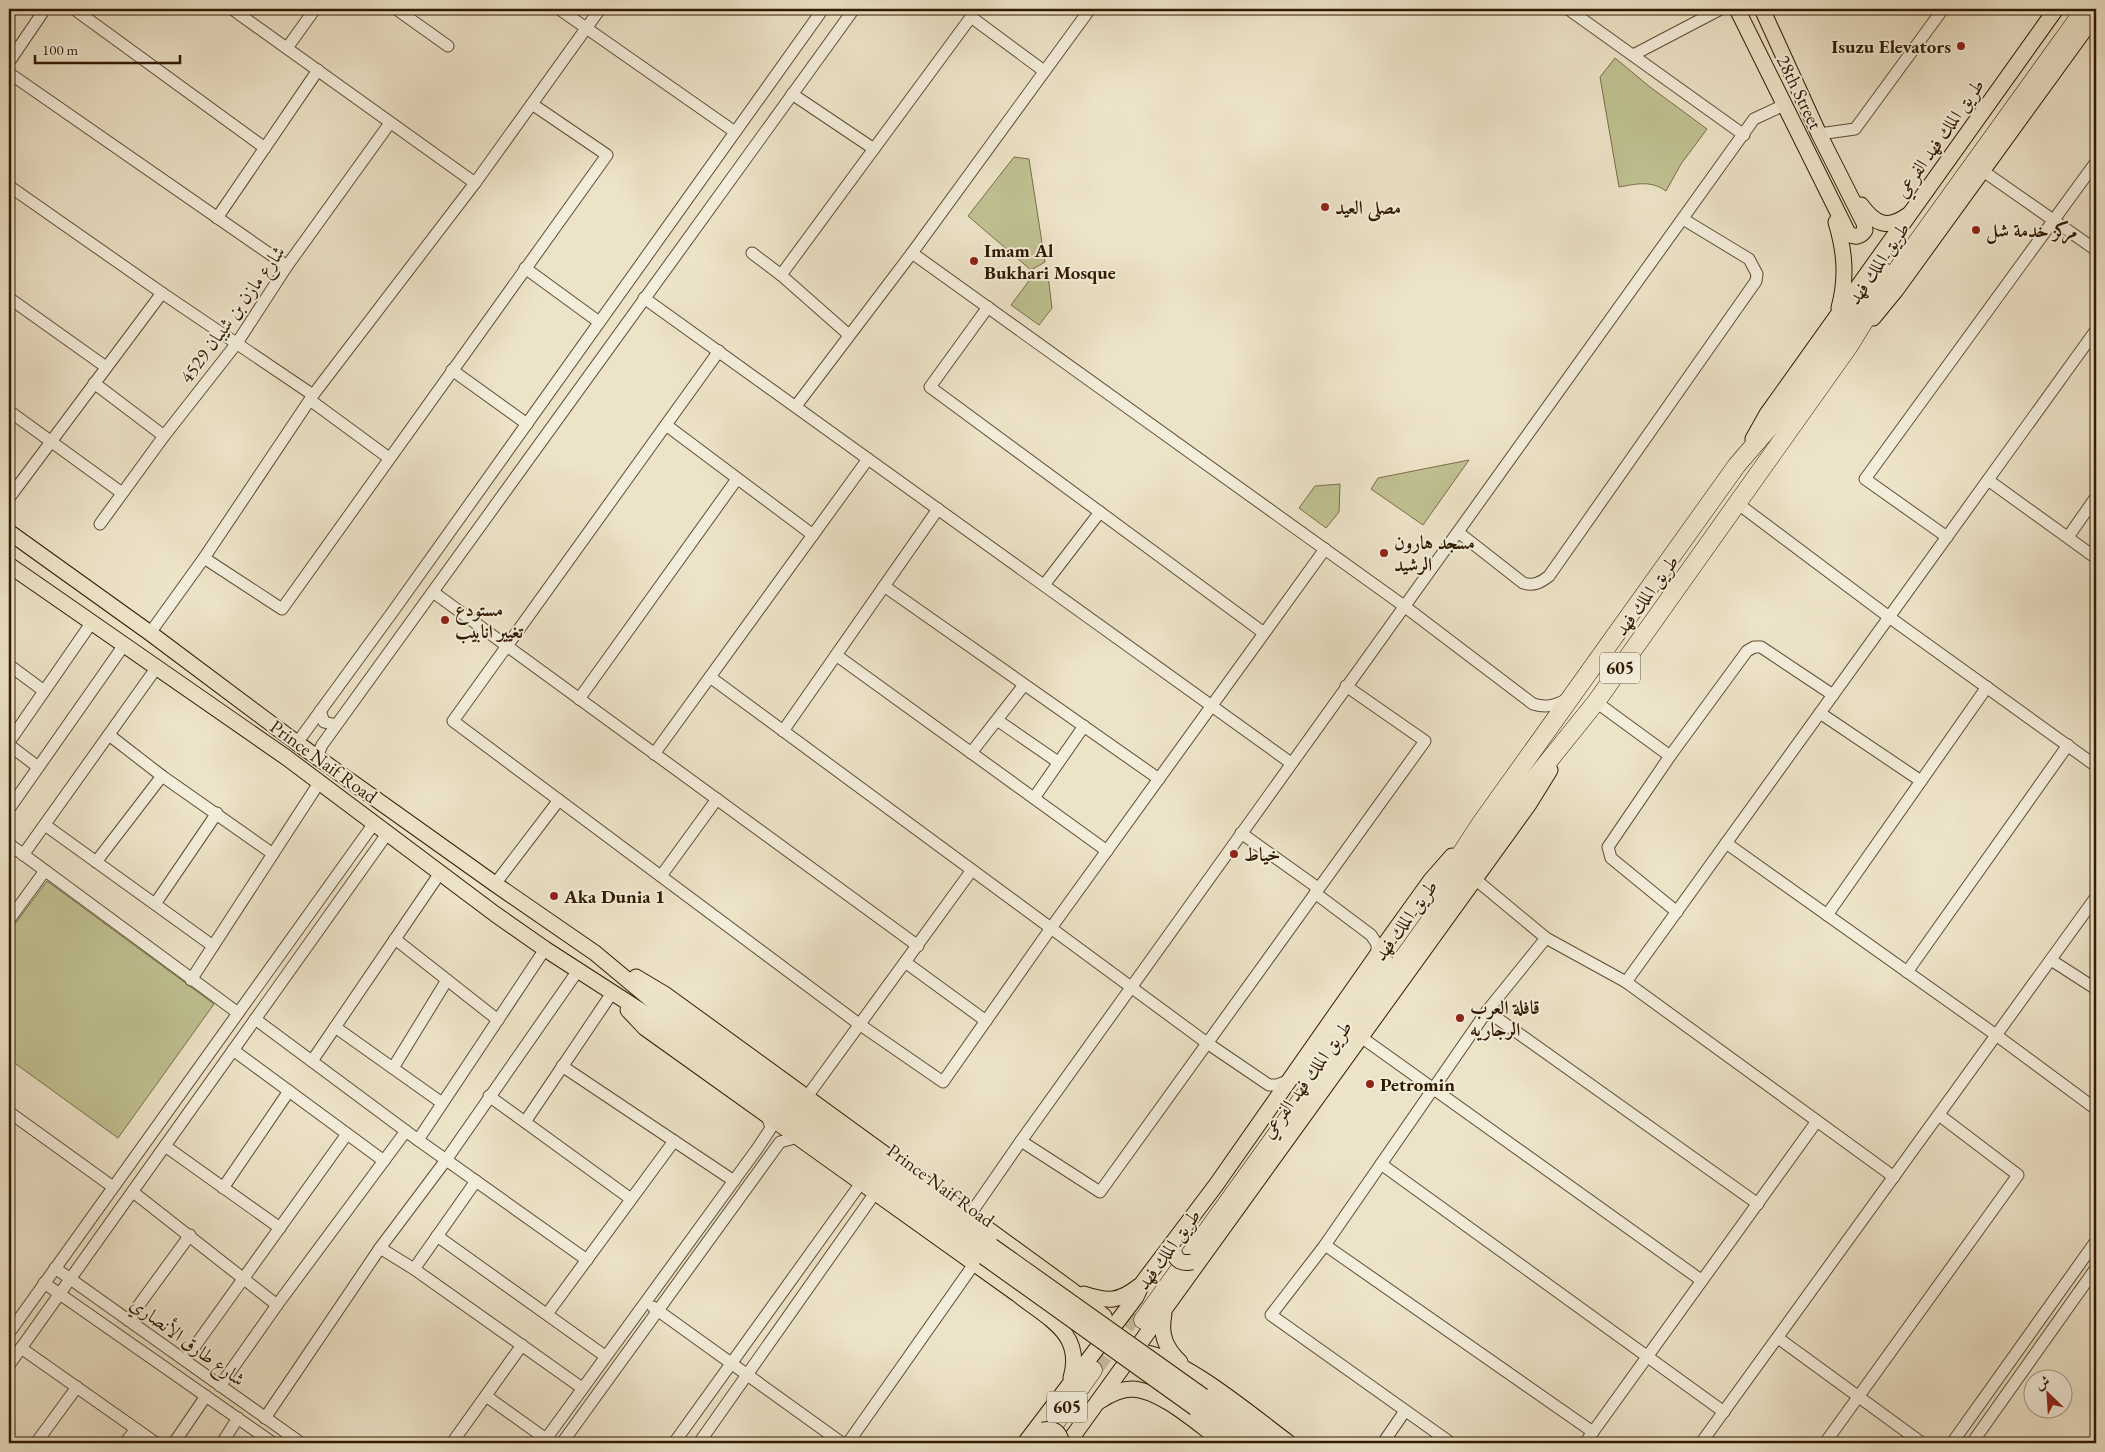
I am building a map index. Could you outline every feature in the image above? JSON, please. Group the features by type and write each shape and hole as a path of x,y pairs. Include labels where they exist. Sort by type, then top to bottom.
{"highway":[{"name":"طريق الملك فهد","path":"1137,1320 1442,884 1481,823 1572,695 1737,465 1774,422 2071,9"},
{"name":"طريق الملك فهد","path":"1137,1320 1514,804 1596,702 1849,346 1886,284 2085,9"},
{"name":"605","path":"1048,1440 1099,1371"}],"main road":[{"name":"28th Street","path":"1737,9 1827,192"},
{"name":"28th Street","path":"1762,9 1818,134 1845,184"},
{"name":"طريق الملك فهد الفرعي","path":"1737,465 1767,414 2056,9"},
{"path":"1849,346 1896,290 2096,14"},
{"path":"1845,184 1869,216 1875,220 1888,224 1896,222 1910,213"},
{"path":"1827,192 1848,233 1854,237 1863,234 1865,226 1845,184"},
{"path":"1827,192 1845,266 1843,294 1836,317"},
{"name":"Prince Naif Road","path":"9,532 150,633 296,743 495,884 596,952 666,995 1073,1291"},
{"name":"Prince Naif Road","path":"9,565 288,758 319,783 374,822 387,834 545,949 579,969 612,994 652,1018 983,1256 1199,1402 1268,1443"},
{"name":"طريق الملك فهد الفرعي","path":"1119,1345 1137,1320 1165,1310 1198,1258 1361,1037 1529,804 1571,734"},
{"name":"طريق الملك فهد الفرعي","path":"1137,1320 1136,1297 1143,1282 1174,1245 1287,1081 1431,880 1481,823"},
{"name":"Prince Naif Road","path":"596,952 661,1008 983,1256 1006,1287 1046,1318"},
{"name":"Prince Naif Road","path":"612,994 646,1028 875,1193 983,1256"},
{"path":"1174,1245 1178,1260 1182,1262 1198,1258"},
{"path":"1006,1287 1020,1286 1025,1283 1031,1270 1026,1258"},
{"path":"1073,1291 1100,1300 1115,1300 1131,1292 1143,1282"},
{"path":"1073,1291 1104,1316 1137,1376 1169,1404 1224,1443"},
{"path":"1165,1310 1162,1330 1163,1338 1172,1354 1186,1369"},
{"path":"1046,1318 1079,1336 1154,1353 1186,1369 1289,1443"},
{"path":"1046,1318 1066,1334 1074,1349 1074,1368 1048,1440"},
{"path":"1093,1407 1104,1351 1136,1339 1137,1320"},
{"path":"1069,1384 1118,1365 1119,1345"},
{"path":"1169,1404 1168,1392 1174,1382 1185,1376 1200,1378"},
{"path":"1048,1440 1110,1395 1126,1389 1143,1391 1169,1404"},
{"name":"Prince Naif Road","path":"1199,1402 1244,1443"}],"street":[{"path":"9,62 45,9"},
{"path":"74,9 265,148"},
{"path":"232,9 475,183"},
{"path":"287,48 315,9"},
{"path":"396,9 448,46"},
{"path":"559,9 735,132"},
{"path":"150,633 204,558 312,398 475,183 600,9"},
{"path":"296,743 527,424 823,9"},
{"path":"317,757 322,745 336,725 854,9"},
{"path":"796,406 912,253 1090,9"},
{"path":"1568,9 1744,135"},
{"path":"1633,55 1721,9"},
{"path":"1818,134 1855,129 1942,9"},
{"path":"781,275 971,17 1044,71"},
{"path":"217,218 318,70"},
{"path":"9,73 287,266"},
{"path":"792,94 874,149"},
{"path":"204,558 282,609 607,156 532,104"},
{"path":"969,1216 1346,686 1754,119 1784,105"},
{"name":"شارع مازن بن شيبان 4529","path":"100,524 164,436 237,343 287,266 390,123"},
{"path":"1947,537 1865,479 2096,162"},
{"path":"1983,171 2096,250"},
{"path":"9,186 237,343 389,458"},
{"path":"1458,532 1523,583 1532,585 1540,583 1549,576 1756,281 1757,274 1748,259 1683,219"},
{"path":"752,253 781,275 850,335"},
{"path":"912,253 1404,606 1533,704 1552,706 1572,695"},
{"path":"525,268 599,322"},
{"path":"9,498 162,293"},
{"path":"9,298 106,367"},
{"path":"644,298 1292,763"},
{"path":"988,307 930,387 1264,633"},
{"path":"1626,982 2096,330"},
{"path":"719,351 454,721 859,1024 943,1082 1051,928 1325,550"},
{"path":"452,370 527,424"},
{"path":"94,383 164,436"},
{"path":"9,410 122,492"},
{"path":"666,425 813,536"},
{"path":"654,754 868,459"},
{"path":"579,699 737,479"},
{"path":"1988,480 2096,558"},
{"path":"2068,537 2096,497"},
{"path":"1737,503 1889,617 2096,766"},
{"path":"783,731 938,508"},
{"path":"1044,585 1100,512"},
{"path":"884,586 1158,779"},
{"path":"433,592 918,946"},
{"path":"38,767 9,744 92,622"},
{"path":"9,809 124,645"},
{"path":"1677,912 1611,858 1608,847 1670,756 1747,651 1754,647 1761,647 1833,695"},
{"path":"836,656 1107,851"},
{"path":"9,665 44,691"},
{"path":"23,855 157,668"},
{"path":"710,677 1207,1043 1269,1085 1278,1085 1287,1081"},
{"path":"971,753 1024,685"},
{"path":"1021,1141 1100,1192 1425,741 1346,686"},
{"path":"1827,915 1987,687"},
{"path":"1596,702 1670,756"},
{"path":"320,711 324,722 336,725"},
{"path":"1820,713 1921,781"},
{"path":"997,720 1058,762"},
{"path":"1034,798 1084,726"},
{"path":"109,735 162,776 273,854"},
{"path":"1907,972 2068,745"},
{"path":"96,862 162,776"},
{"path":"191,980 319,783"},
{"path":"661,876 717,799"},
{"path":"495,884 559,800"},
{"path":"155,904 217,813"},
{"path":"9,1332 374,822"},
{"path":"45,824 213,946"},
{"path":"1241,833 1371,935 1377,944 1377,955"},
{"path":"9,1365 387,834"},
{"path":"1726,843 1996,1035 2096,1109"},
{"path":"9,844 44,872 238,1014"},
{"path":"806,1098 972,870"},
{"path":"9,920 44,872"},
{"path":"312,1061 440,873"},
{"path":"337,874 352,883"},
{"path":"1474,879 1546,938 1626,982 1894,1177"},
{"path":"1701,1443 2096,897"},
{"path":"1451,1443 1271,1315 1325,1245 1487,1010 1546,938"},
{"path":"395,939 498,1020"},
{"path":"418,1140 545,949"},
{"path":"2051,960 2096,989"},
{"path":"905,962 986,1021"},
{"path":"265,1418 380,1248 446,1160 579,969"},
{"path":"393,1068 447,980"},
{"path":"525,1122 612,994"},
{"path":"1487,1010 1758,1204"},
{"path":"256,1019 418,1140 587,1260"},
{"path":"335,1027 442,1103"},
{"path":"1361,1037 1701,1280"},
{"path":"233,1050 384,1161"},
{"path":"200,1066 215,1075"},
{"path":"562,1066 734,1181"},
{"path":"223,1188 289,1091"},
{"path":"489,1096 631,1199"},
{"path":"9,1112 113,1187"},
{"path":"486,1396 544,1441 771,1128 767,1115"},
{"path":"1825,1443 2018,1175 1939,1115"},
{"path":"1584,1443 1817,1121"},
{"path":"220,1386 277,1305 406,1131"},
{"path":"185,1360 347,1134"},
{"path":"562,1443 659,1312 780,1142 798,1137"},
{"path":"547,1314 674,1141"},
{"path":"165,1146 280,1228"},
{"path":"1380,1164 1724,1412"},
{"path":"414,1269 476,1181"},
{"path":"674,1443 861,1183"},
{"path":"133,1192 277,1305"},
{"path":"699,1443 875,1193"},
{"path":"835,1219 851,1229"},
{"path":"128,1320 190,1235"},
{"path":"437,1236 605,1356"},
{"path":"1952,1443 2096,1241"},
{"path":"1325,1245 1593,1432"},
{"path":"380,1248 414,1269 582,1388"},
{"path":"848,1443 983,1256"},
{"name":"شارع طارق الأنصاري","path":"55,1268 301,1443"},
{"path":"1972,1443 2096,1268"},
{"path":"44,1283 273,1443"},
{"path":"645,1302 842,1443"},
{"path":"1778,1338 1922,1443"},
{"path":"452,1443 522,1345"},
{"path":"21,1348 156,1443"},
{"path":"36,1443 77,1387"},
{"path":"174,1443 206,1396"},
{"path":"1383,1443 1405,1411"},
{"path":"222,1443 238,1418"},
{"path":"125,1443 136,1429"}],"green space":[{"path":"1615,58 1650,87 1707,129 1681,164 1666,191 1649,184 1619,187 1600,77"},
{"path":"1014,157 1029,159 1045,262 1031,270 968,216"},
{"path":"1047,268 1052,308 1039,325 1011,305 1034,274"},
{"path":"1469,460 1423,525 1371,489 1378,478"},
{"path":"1340,484 1339,512 1326,528 1299,508 1315,486"},
{"path":"47,881 214,1004 118,1138 9,1059 9,932"}],"tunnel":[{"path":"1093,1370 1135,1313"}],"place":[{"name":"Isuzu Elevators","path":"1961,46"},
{"name":"مصلى العيد","path":"1325,207"},
{"name":"مركز خدمة شل","path":"1976,230"},
{"name":"Imam Al Bukhari Mosque","path":"974,261"},
{"name":"مسجد هارون الرشيد","path":"1384,553"},
{"name":"مستودع تغيير انابيب","path":"445,620"},
{"name":"خياط","path":"1234,854"},
{"name":"Aka Dunia 1","path":"554,896"},
{"name":"قافلة العرب الرجاريه","path":"1460,1018"},
{"name":"Petromin","path":"1370,1084"}]}
